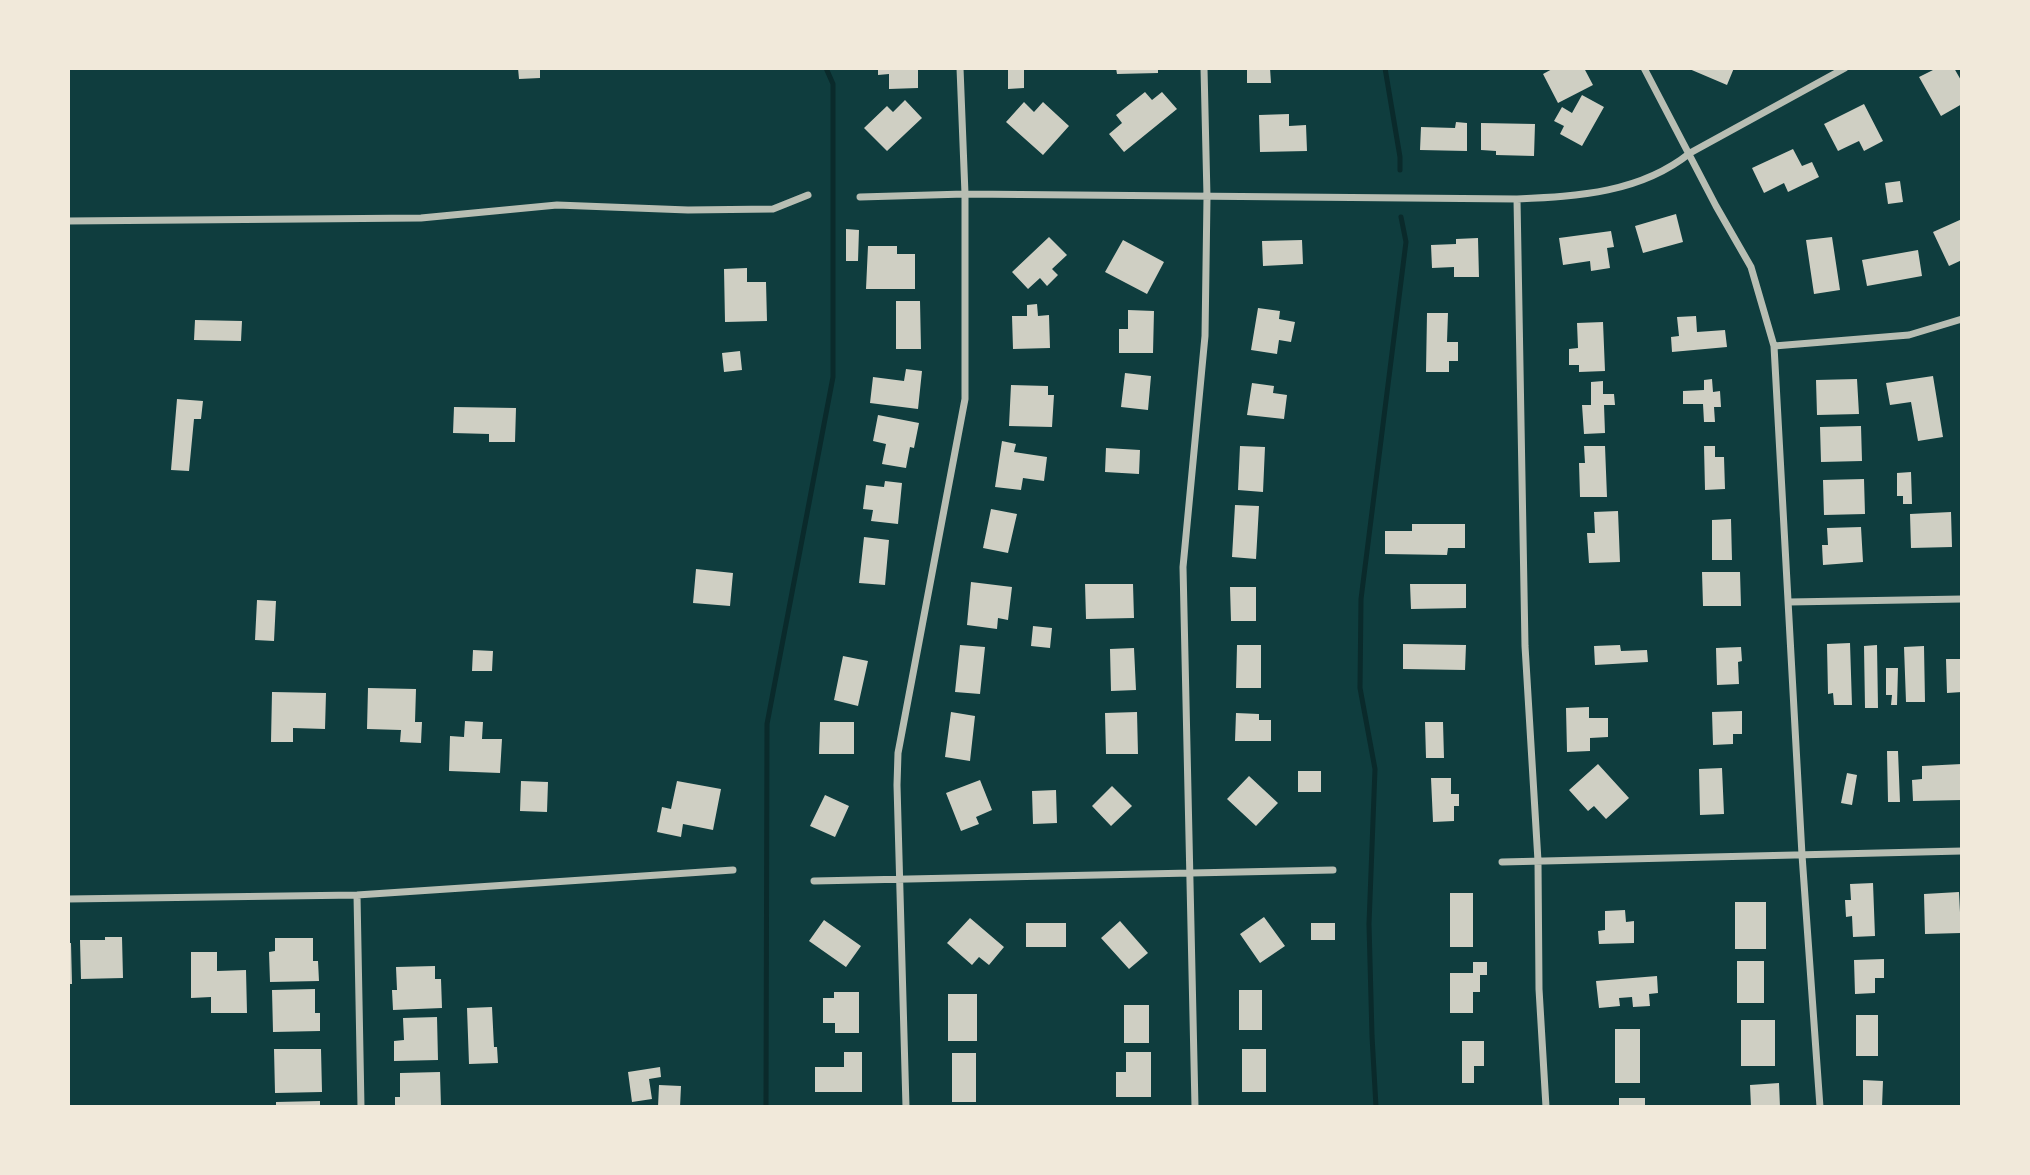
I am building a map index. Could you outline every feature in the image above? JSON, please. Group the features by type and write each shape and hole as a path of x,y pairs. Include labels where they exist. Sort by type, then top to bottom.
{"street":[{"path":"906,1107 898,753 965,399 965,194 960,68"},
{"path":"1195,1107 1183,568 1205,336 1207,197 1204,68"},
{"path":"1644,68 1751,267 1774,346 1802,855 1820,1107"},
{"path":"860,197 965,194 1517,199 1586,195 1650,179 1672,168 1690,153 1845,68"},
{"path":"68,221 421,218 557,205 688,210 773,209 808,195"},
{"path":"1517,199 1525,646 1538,861 1538,989 1546,1107"},
{"path":"1774,346 1909,335 1962,319"},
{"path":"1789,602 1962,599"},
{"path":"1502,862 1962,851"},
{"path":"68,899 357,895 733,870"},
{"path":"814,881 1333,870"},
{"path":"357,895 361,1107"}],"building":[{"path":"518,68 540,68 540,78 519,79"},
{"path":"878,68 918,68 918,88 889,89 889,74 878,75"},
{"path":"1008,68 1024,68 1024,88 1008,89"},
{"path":"1116,68 1158,68 1158,73 1117,74"},
{"path":"1247,68 1270,68 1271,83 1247,83"},
{"path":"1554,68 1584,68 1593,85 1558,103 1543,74"},
{"path":"1687,68 1734,68 1727,85"},
{"path":"1932,68 1954,68 1962,82 1962,104 1941,116 1919,77 1933,70"},
{"path":"1145,92 1152,100 1162,92 1177,109 1124,152 1109,134 1122,123 1116,115"},
{"path":"1582,95 1604,107 1582,146 1560,134 1564,126 1554,121 1562,107 1572,113"},
{"path":"905,100 922,118 887,151 864,128 887,106 893,112"},
{"path":"1024,102 1034,112 1043,102 1069,126 1043,155 1006,122"},
{"path":"1864,104 1883,141 1864,151 1859,141 1838,151 1824,124"},
{"path":"1289,114 1289,126 1306,125 1307,151 1260,152 1259,115"},
{"path":"1456,122 1467,123 1467,151 1420,150 1421,127 1455,128"},
{"path":"1481,123 1535,124 1534,156 1496,155 1496,151 1481,150"},
{"path":"1793,149 1802,166 1812,162 1819,177 1788,192 1784,183 1764,193 1752,168"},
{"path":"1900,181 1903,202 1888,204 1885,183"},
{"path":"1676,214 1683,242 1643,253 1635,226"},
{"path":"1962,219 1962,260 1949,266 1933,232"},
{"path":"846,229 859,230 858,261 846,261"},
{"path":"1611,231 1614,247 1607,248 1610,268 1591,271 1590,261 1563,265 1559,238"},
{"path":"1049,237 1067,255 1052,269 1058,275 1047,286 1040,278 1028,289 1012,272"},
{"path":"1832,237 1840,290 1814,294 1806,240"},
{"path":"1478,238 1479,277 1454,277 1454,267 1432,268 1431,245 1456,244 1456,239"},
{"path":"1123,240 1164,262 1147,294 1105,272"},
{"path":"1302,240 1303,264 1263,266 1262,241"},
{"path":"868,246 897,246 897,254 915,254 915,289 866,289"},
{"path":"1918,250 1922,276 1867,286 1862,260"},
{"path":"747,268 747,282 766,282 767,321 725,322 724,269"},
{"path":"896,301 920,301 921,349 896,349"},
{"path":"1037,304 1038,316 1049,315 1050,348 1013,349 1012,316 1027,316 1027,305"},
{"path":"1258,308 1280,311 1279,319 1295,322 1291,342 1279,340 1277,354 1251,350"},
{"path":"1128,310 1154,311 1153,353 1119,353 1119,329 1128,329"},
{"path":"1427,313 1448,313 1447,342 1458,342 1458,361 1449,361 1449,372 1426,372"},
{"path":"1696,316 1697,332 1725,330 1727,347 1672,352 1671,337 1679,336 1677,317"},
{"path":"195,320 242,321 241,341 194,340"},
{"path":"1603,322 1605,371 1579,372 1579,365 1569,365 1569,349 1578,348 1577,323"},
{"path":"740,351 742,370 724,372 722,353"},
{"path":"906,369 922,371 918,409 870,403 873,377 904,381"},
{"path":"1125,373 1151,376 1148,410 1121,407"},
{"path":"1933,376 1943,437 1918,441 1911,402 1890,405 1886,383"},
{"path":"1712,379 1713,392 1720,391 1721,407 1714,407 1715,422 1704,422 1703,404 1683,404 1683,391 1704,390 1704,380"},
{"path":"1857,379 1859,414 1817,415 1816,380"},
{"path":"1603,381 1603,394 1614,394 1615,405 1604,405 1605,433 1584,434 1582,405 1591,405 1591,382"},
{"path":"1252,383 1274,386 1273,393 1287,395 1284,419 1247,415"},
{"path":"1011,385 1048,386 1048,395 1054,395 1052,427 1009,426"},
{"path":"177,399 203,401 201,419 194,419 189,471 171,470"},
{"path":"454,407 516,408 515,442 489,442 489,434 453,433"},
{"path":"878,415 919,423 914,448 910,447 906,468 882,464 886,444 873,441"},
{"path":"1861,426 1862,461 1821,462 1820,427"},
{"path":"1002,441 1016,444 1014,452 1047,457 1044,481 1023,478 1021,490 995,487"},
{"path":"1240,446 1265,447 1263,492 1238,490"},
{"path":"1584,446 1605,446 1607,497 1580,497 1579,463 1585,463"},
{"path":"1704,446 1715,446 1715,457 1724,457 1725,489 1705,490"},
{"path":"1106,448 1140,450 1139,474 1105,472"},
{"path":"1911,472 1912,504 1903,504 1903,496 1897,496 1897,473"},
{"path":"1864,479 1865,514 1824,515 1823,480"},
{"path":"885,481 902,483 898,524 871,521 873,510 863,509 866,485 884,487"},
{"path":"1235,505 1259,506 1256,559 1232,557"},
{"path":"991,509 1017,514 1008,553 983,548"},
{"path":"1618,511 1620,562 1589,563 1587,533 1595,533 1594,512"},
{"path":"1951,512 1952,547 1911,548 1910,514"},
{"path":"1731,519 1732,560 1712,560 1712,520"},
{"path":"1412,524 1465,524 1465,548 1448,548 1447,555 1385,554 1385,531 1412,531"},
{"path":"1861,527 1863,562 1823,565 1822,545 1828,545 1827,528"},
{"path":"864,537 889,540 885,585 859,583"},
{"path":"696,569 733,573 730,606 693,603"},
{"path":"1702,572 1740,572 1741,606 1703,606"},
{"path":"971,582 1012,587 1008,620 998,618 997,629 967,625"},
{"path":"1085,584 1133,584 1134,618 1086,619"},
{"path":"1410,584 1466,584 1466,608 1411,609"},
{"path":"1230,587 1256,587 1256,621 1231,621"},
{"path":"257,600 276,601 274,641 255,640"},
{"path":"1033,626 1052,628 1050,648 1031,646"},
{"path":"1850,643 1852,705 1834,705 1833,693 1828,694 1827,644"},
{"path":"1403,644 1466,645 1465,670 1403,669"},
{"path":"960,645 985,647 980,694 955,692"},
{"path":"1237,645 1261,645 1261,688 1236,688"},
{"path":"1620,645 1621,651 1647,650 1648,662 1595,665 1594,646"},
{"path":"1877,645 1878,708 1865,708 1864,646"},
{"path":"1924,646 1925,702 1906,702 1904,647"},
{"path":"1741,647 1742,661 1738,662 1739,684 1717,685 1716,648"},
{"path":"1134,648 1136,690 1111,691 1110,649"},
{"path":"473,650 493,651 492,671 472,671"},
{"path":"843,656 868,661 858,706 834,700"},
{"path":"1946,659 1962,659 1962,692 1947,693"},
{"path":"1886,668 1898,668 1897,705 1891,705 1892,695 1886,695"},
{"path":"368,688 416,689 415,722 422,722 421,743 400,742 401,730 367,729"},
{"path":"272,692 326,693 325,729 293,728 293,742 271,742"},
{"path":"1589,707 1589,718 1608,718 1608,737 1590,738 1590,751 1567,752 1566,708"},
{"path":"1742,711 1742,734 1733,734 1733,744 1713,745 1712,712"},
{"path":"951,712 975,716 970,761 945,757"},
{"path":"1137,712 1138,754 1106,754 1105,713"},
{"path":"1236,713 1259,714 1259,720 1271,720 1271,741 1235,741"},
{"path":"465,721 483,722 482,739 502,739 500,773 449,771 450,736 464,737"},
{"path":"820,722 854,722 854,754 819,754"},
{"path":"1425,722 1443,722 1444,758 1426,758"},
{"path":"1887,751 1898,751 1900,802 1888,802"},
{"path":"1598,764 1629,798 1606,819 1594,806 1588,811 1569,790"},
{"path":"1962,764 1962,800 1913,801 1912,780 1922,779 1922,766"},
{"path":"1722,768 1724,814 1700,815 1699,769"},
{"path":"1298,771 1321,771 1321,792 1298,792"},
{"path":"1847,773 1857,775 1852,805 1841,803"},
{"path":"1249,776 1278,803 1256,826 1227,799"},
{"path":"1431,778 1451,778 1451,794 1459,794 1459,806 1454,806 1454,821 1433,822"},
{"path":"980,780 992,810 976,817 979,824 961,831 946,793"},
{"path":"521,781 548,782 547,812 520,811"},
{"path":"677,781 721,789 713,830 683,824 681,837 657,832 662,807 671,809"},
{"path":"1112,786 1132,806 1111,826 1092,806"},
{"path":"1056,790 1057,823 1033,824 1032,791"},
{"path":"825,795 849,806 835,837 810,826"},
{"path":"1873,883 1875,936 1853,937 1852,916 1846,917 1845,900 1851,900 1850,884"},
{"path":"1959,892 1961,933 1925,934 1924,894"},
{"path":"1450,893 1473,893 1473,947 1450,947"},
{"path":"1735,902 1766,902 1766,949 1735,949"},
{"path":"1625,910 1626,922 1634,921 1634,943 1599,944 1598,931 1605,930 1605,911"},
{"path":"1264,917 1285,946 1260,963 1240,934"},
{"path":"970,918 1004,947 989,965 979,957 972,965 947,943"},
{"path":"824,920 861,946 846,967 809,941"},
{"path":"1120,921 1148,953 1129,969 1101,938"},
{"path":"1026,923 1066,923 1066,947 1026,947"},
{"path":"1311,923 1335,923 1335,940 1311,940"},
{"path":"105,937 122,937 123,978 81,979 80,940 105,940"},
{"path":"275,938 313,938 313,961 318,961 319,981 270,982 269,952 275,951"},
{"path":"68,943 71,943 72,984 68,984"},
{"path":"191,952 217,952 217,971 246,970 247,1013 211,1013 211,997 191,998"},
{"path":"1884,959 1884,978 1875,978 1875,993 1855,994 1854,960"},
{"path":"1737,961 1764,961 1764,1003 1737,1003"},
{"path":"1473,962 1487,962 1487,975 1480,975 1480,992 1473,992 1473,1013 1450,1013 1450,973 1473,973"},
{"path":"435,966 435,979 441,979 442,1008 393,1010 392,990 397,990 396,967"},
{"path":"1657,976 1658,993 1649,994 1650,1006 1633,1007 1632,997 1619,998 1620,1006 1599,1008 1596,981"},
{"path":"315,989 315,1013 320,1013 320,1031 273,1032 272,990"},
{"path":"1239,990 1262,990 1262,1030 1239,1030"},
{"path":"834,992 859,992 859,1033 835,1033 835,1023 823,1023 823,998 834,998"},
{"path":"948,994 977,994 977,1041 948,1041"},
{"path":"1124,1005 1149,1005 1149,1043 1124,1043"},
{"path":"492,1007 494,1047 497,1047 498,1063 469,1064 467,1008"},
{"path":"1856,1015 1878,1015 1878,1056 1856,1056"},
{"path":"437,1017 438,1060 394,1061 394,1041 404,1040 403,1018"},
{"path":"1741,1020 1775,1020 1775,1066 1741,1066"},
{"path":"1615,1029 1640,1029 1640,1083 1615,1083"},
{"path":"1462,1041 1484,1041 1484,1066 1474,1066 1474,1083 1462,1083"},
{"path":"274,1049 321,1049 322,1092 275,1093"},
{"path":"1242,1049 1266,1049 1266,1092 1242,1092"},
{"path":"844,1052 862,1052 862,1092 815,1092 815,1067 844,1067"},
{"path":"1126,1052 1151,1052 1151,1097 1116,1097 1116,1072 1126,1072"},
{"path":"952,1053 976,1053 976,1102 952,1102"},
{"path":"660,1067 661,1077 649,1079 652,1099 632,1102 628,1072"},
{"path":"440,1072 441,1107 395,1107 395,1097 400,1097 400,1073"},
{"path":"1863,1080 1883,1081 1882,1107 1863,1107"},
{"path":"1779,1083 1780,1107 1751,1107 1750,1085"},
{"path":"659,1085 681,1086 680,1107 658,1107"},
{"path":"1619,1098 1645,1098 1645,1107 1619,1107"},
{"path":"320,1101 320,1107 276,1107 276,1102"}],"waterway":[{"path":"766,1107 767,724 833,377 833,84 826,68"},
{"path":"1385,68 1400,170"},
{"path":"1376,1107 1369,924 1375,769 1360,688 1361,599 1406,242 1401,217"}]}
